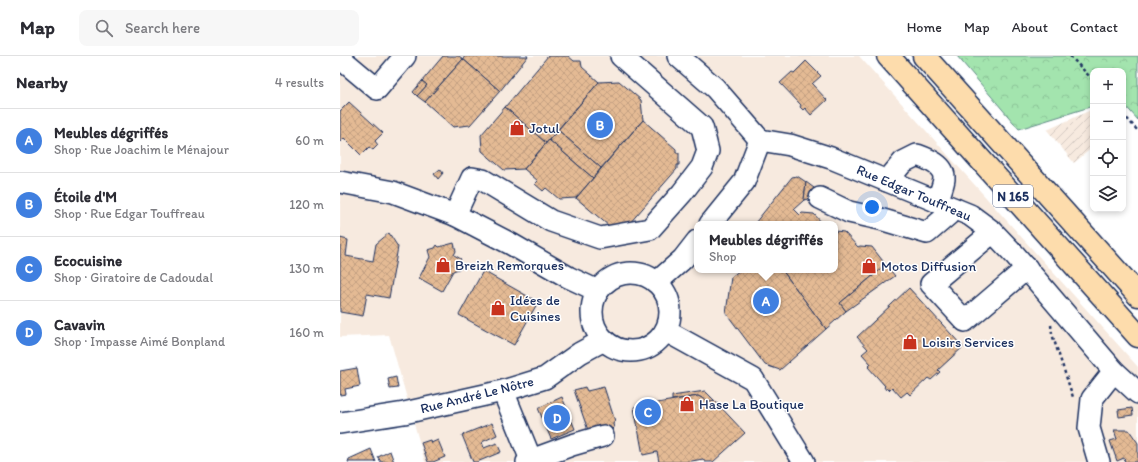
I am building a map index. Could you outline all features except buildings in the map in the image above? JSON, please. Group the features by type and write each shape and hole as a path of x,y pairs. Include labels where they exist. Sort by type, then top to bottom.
{"highway":[{"name":"N 165","path":"888,56 1138,336"},
{"name":"N 165","path":"924,56 1138,295"}],"street":[{"path":"343,66 377,89 405,56"},
{"path":"455,215 472,178 483,180 551,220 600,238 650,229 682,193 702,167 708,152 702,127 621,56"},
{"path":"678,56 715,88 760,140 744,182 712,221"},
{"name":"Rue Edgar Touffreau","path":"760,140 790,145 831,158 970,215 993,232 1026,268 1114,371 1138,393"},
{"path":"820,198 849,212 880,219 927,233 946,205 944,178 940,168 926,158 917,155 903,162 887,181"},
{"path":"340,182 393,192 455,215 568,277 598,291"},
{"path":"993,232 931,284 965,321 1026,268"},
{"path":"657,282 683,259 694,245"},
{"path":"632,272 646,275 657,282 666,292 670,305 670,318 666,331 659,341 649,347 637,351 625,351 614,347 604,340 596,329 592,316 593,303 598,291 607,281 619,274 632,272"},
{"path":"666,331 753,379 804,462"},
{"name":"Rue André Le Nôtre","path":"340,423 404,413 503,391 545,378 580,353 604,340"},
{"path":"1100,462 1089,428 1092,399 1114,371"},
{"path":"503,391 529,461 572,445 603,436"}],"path":[{"path":"1070,56 1090,77"},
{"path":"1126,117 1138,131"},
{"path":"1050,319 1052,334 1074,398"}],"shaded area":[{"path":"340,56 859,56 1138,367 1138,462 425,462 389,335 340,337"},
{"path":"1090,110 1090,150 1074,163 1047,130"}],"green space":[{"path":"957,56 1138,56 1138,120 1126,106 1126,68 1090,68 1090,107 1019,129"}],"place":[{"name":"Étoile d'M","path":"600,125"},
{"name":"Jotul","path":"517,128"},
{"name":"Breizh Remorques","path":"443,265"},
{"name":"Motos Diffusion","path":"869,266"},
{"name":"Meubles dégriffés","path":"766,301"},
{"name":"Idées de Cuisines","path":"498,308"},
{"name":"Loisirs Services","path":"910,342"},
{"name":"Hase La Boutique","path":"687,404"},
{"name":"Ecocuisine","path":"648,412"},
{"name":"Cavavin","path":"557,418"}]}
